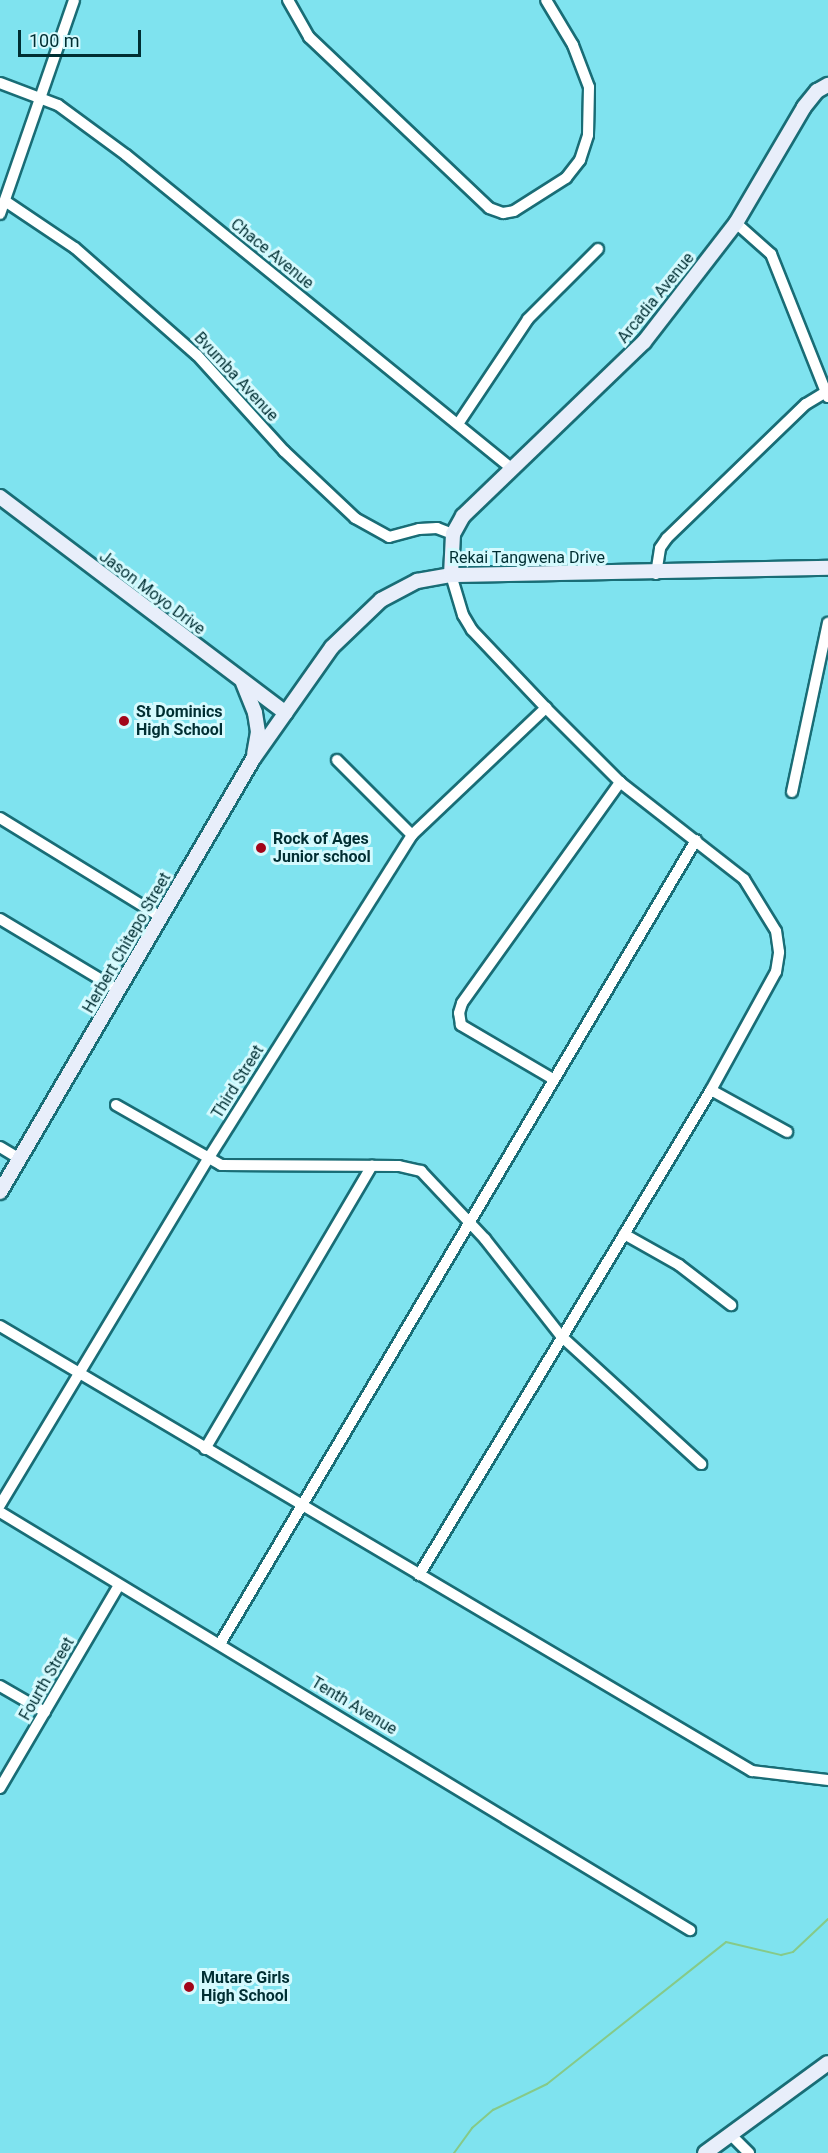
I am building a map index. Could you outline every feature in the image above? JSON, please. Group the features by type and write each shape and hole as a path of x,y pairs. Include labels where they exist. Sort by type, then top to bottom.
{"main road":[{"name":"Arcadia Avenue","path":"453,534 463,516 644,342 736,223 804,107 817,91 828,85"},
{"name":"Jason Moyo Drive","path":"0,497 286,713"},
{"path":"450,575 453,534"},
{"name":"Rekai Tangwena Drive","path":"286,713 349,627 399,588 450,575 656,574 828,568"},
{"path":"231,671 253,702 258,732 253,759"},
{"name":"Herbert Chitepo Street","path":"0,1192 253,759 286,713"},
{"path":"705,2153 828,2063"}],"street":[{"path":"0,214 74,0"},
{"path":"288,0 309,37 489,208 503,213 514,211 566,178 580,160 588,135 590,87 573,45 546,0"},
{"name":"Chace Avenue","path":"0,83 42,97 126,155 512,469"},
{"name":"Bvumba Avenue","path":"5,201 75,248 197,355 284,450 355,518 388,537 437,528 453,534"},
{"path":"656,574 660,548 667,538 806,404 827,395 771,254 736,223"},
{"path":"458,424 528,319 598,249"},
{"path":"419,1575 711,1090 776,972 778,952 776,932 744,879 620,782 546,708 472,630 463,615 450,575"},
{"path":"792,792 828,622"},
{"name":"Third Street","path":"0,1505 76,1375 208,1159 412,835 546,708"},
{"path":"337,760 412,835"},
{"path":"553,1079 461,1025 459,1013 462,1003 620,782"},
{"path":"0,818 161,917"},
{"path":"220,1642 696,840"},
{"path":"0,919 118,990"},
{"path":"711,1090 787,1132"},
{"path":"116,1105 208,1159 240,1167 399,1166 421,1172 469,1225 485,1239 561,1336 701,1464"},
{"path":"0,1147 20,1159"},
{"path":"206,1449 372,1166"},
{"path":"624,1234 679,1265 731,1305"},
{"path":"0,1326 76,1375 206,1449 752,1771 828,1780"},
{"name":"Tenth Avenue","path":"0,1512 119,1585 220,1642 690,1930"},
{"name":"Fourth Street","path":"0,1788 119,1585"},
{"path":"0,1686 45,1712"},
{"path":"730,2134 749,2153"}],"waterway":[{"path":"454,2153 472,2128 493,2110 547,2084 726,1942 781,1955 793,1952 828,1919"}],"place":[{"name":"St Dominics High School","path":"124,721"},
{"name":"Rock of Ages Junior school","path":"261,848"},
{"name":"Mutare Girls High School","path":"189,1987"}]}
